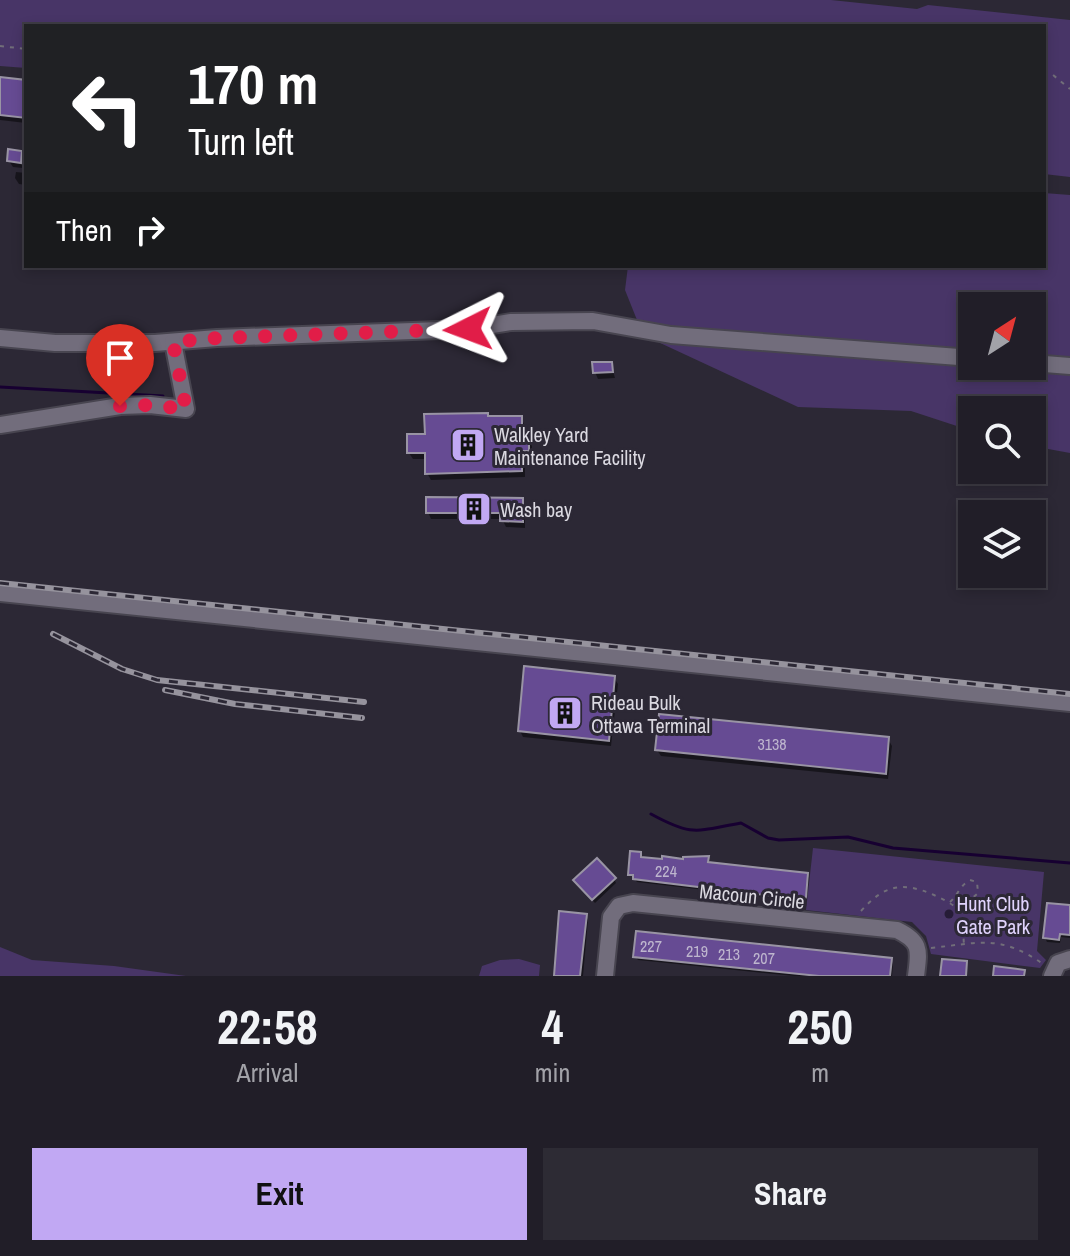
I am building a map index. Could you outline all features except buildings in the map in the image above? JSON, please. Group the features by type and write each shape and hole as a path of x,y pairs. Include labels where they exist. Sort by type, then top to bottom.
{"street":[{"path":"0,338 55,343 173,342 468,329 511,322 593,321 671,335 958,357"},
{"path":"0,425 120,406 186,409 173,342"},
{"path":"1046,364 1070,366"},
{"path":"0,593 1070,703"},
{"name":"Macoun Circle","path":"605,976 611,917 619,906 633,903 897,930 911,937 919,951"},
{"path":"916,976 919,951"},
{"path":"1053,974 1058,963 1070,959"}],"path":[{"path":"0,46 24,49"},
{"path":"1046,72 1070,89"},
{"path":"949,903 957,896 962,884 970,880 977,882 978,893 958,912"},
{"path":"851,925 877,895 890,888 914,886 949,903 958,912 964,944"},
{"path":"919,951 983,941 998,942 1028,954 1053,974"}],"green space":[{"path":"0,0 831,0 917,9 928,5 1070,20 1070,177 1046,174 1046,24 24,24 24,68 0,66"},
{"path":"1046,193 1070,195 1070,453 1046,449 1046,396 958,396 958,426 911,411 798,407 643,335 625,290 628,268 1046,268"},
{"name":"Hunt Club Gate Park","path":"813,848 1044,872 1037,951 1046,960 1040,968 931,954 926,936 912,922 806,910"},
{"path":"0,947 32,960 114,966 186,976 0,976"},
{"path":"519,959 540,965 539,976 479,976 482,966 500,960"}],"waterway":[{"path":"0,387 163,396"},
{"path":"651,814 676,826 695,830 741,823 768,838 779,840 848,837 893,848 1070,863"}],"railway":[{"path":"0,583 1070,694"},
{"path":"53,634 122,669 157,680 364,702"},
{"path":"165,690 235,704 362,718"}],"place":[{"name":"Walkley Yard Maintenance Facility","path":"468,445"},
{"name":"Wash bay","path":"474,509"},
{"name":"Rideau Bulk Ottawa Terminal","path":"565,713"}],"route":[{"path":"120,406 186,409 173,342 468,329"}]}
